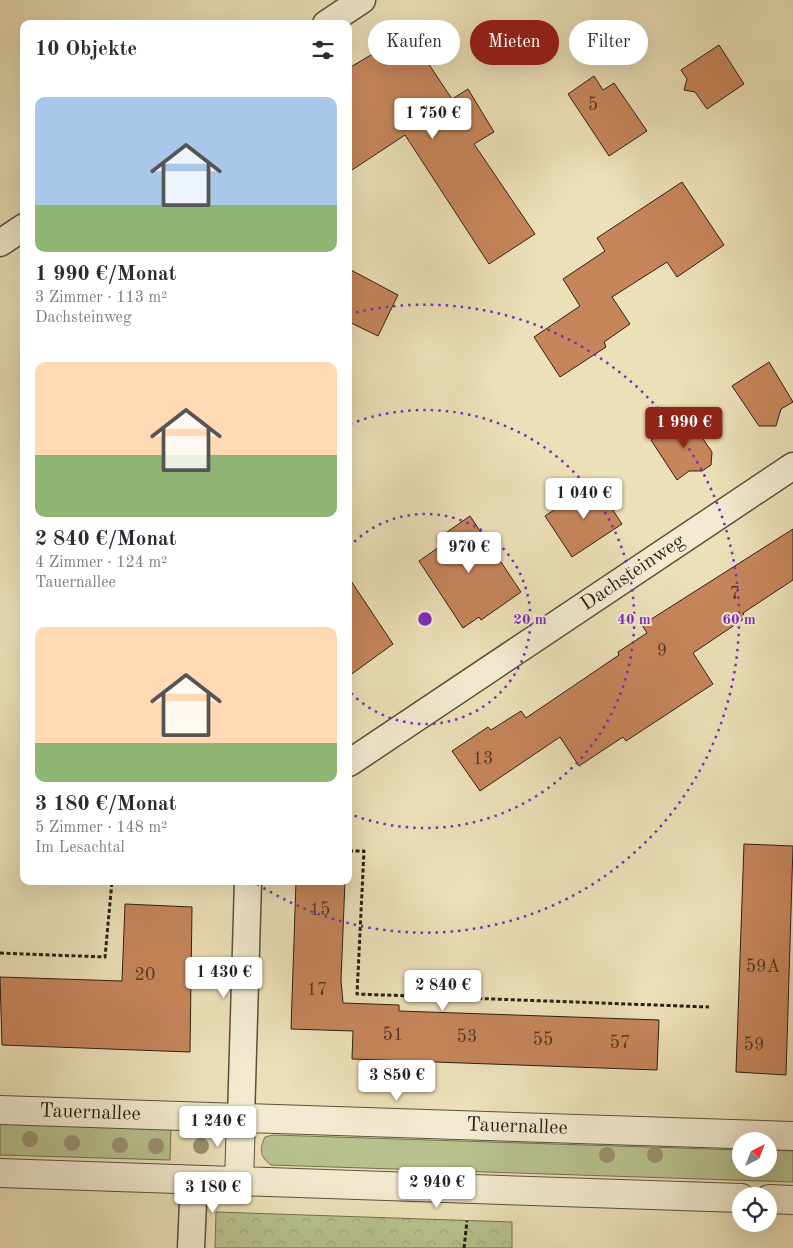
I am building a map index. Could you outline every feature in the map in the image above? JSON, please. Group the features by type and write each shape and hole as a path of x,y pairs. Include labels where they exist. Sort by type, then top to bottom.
{"street":[{"path":"332,20 362,0"},
{"path":"0,243 20,230"},
{"name":"Dachsteinweg","path":"352,760 793,466"},
{"path":"238,1181 248,885"},
{"name":"Tauernallee","path":"0,1110 793,1136"},
{"path":"0,1173 732,1198"},
{"path":"191,1248 194,1180"},
{"path":"777,1199 793,1200"}],"path":[{"path":"352,851 364,851 357,994 709,1007"},
{"path":"0,953 105,957 112,885"},
{"path":"464,1248 468,1212"}],"green space":[{"path":"0,1123 171,1129 170,1160 0,1155"},
{"path":"273,1135 732,1150 732,1178 778,1178 778,1150 793,1151 793,1182 271,1165 263,1156 261,1149 265,1137"},
{"path":"216,1212 512,1222 512,1248 215,1248"}],"building":[{"path":"719,45 744,84 707,109 695,92 684,90 687,79 681,70"},
{"path":"368,57 368,65 429,65 452,99 468,89 494,132 474,144 535,234 489,264 405,135 352,170 352,66"},
{"path":"594,76 603,90 614,83 647,131 609,156 568,94"},
{"path":"682,182 724,245 677,277 667,262 612,297 630,324 604,342 606,347 560,377 534,337 580,306 563,279 605,251 597,238"},
{"path":"352,271 398,295 378,336 352,323"},
{"path":"769,362 793,402 781,409 776,426 759,426 732,386"},
{"path":"688,417 712,452 711,465 702,471 689,471 677,480 651,440"},
{"path":"595,483 622,524 572,557 545,516"},
{"path":"470,516 521,592 481,620 479,617 463,628 419,561 442,545 437,539"},
{"path":"793,529 793,580 743,613 745,618 693,653 713,684 626,741 623,737 579,766 560,737 480,791 452,751 488,727 491,730 521,711 526,718 619,655 618,652 647,633 642,625"},
{"path":"352,582 393,644 352,674"},
{"path":"744,844 793,846 786,1075 736,1072"},
{"path":"296,885 345,885 341,980 343,1003 399,1005 399,1011 659,1020 657,1070 352,1059 353,1031 291,1029"},
{"path":"125,904 192,907 190,1052 2,1045 0,977 122,981"}]}
